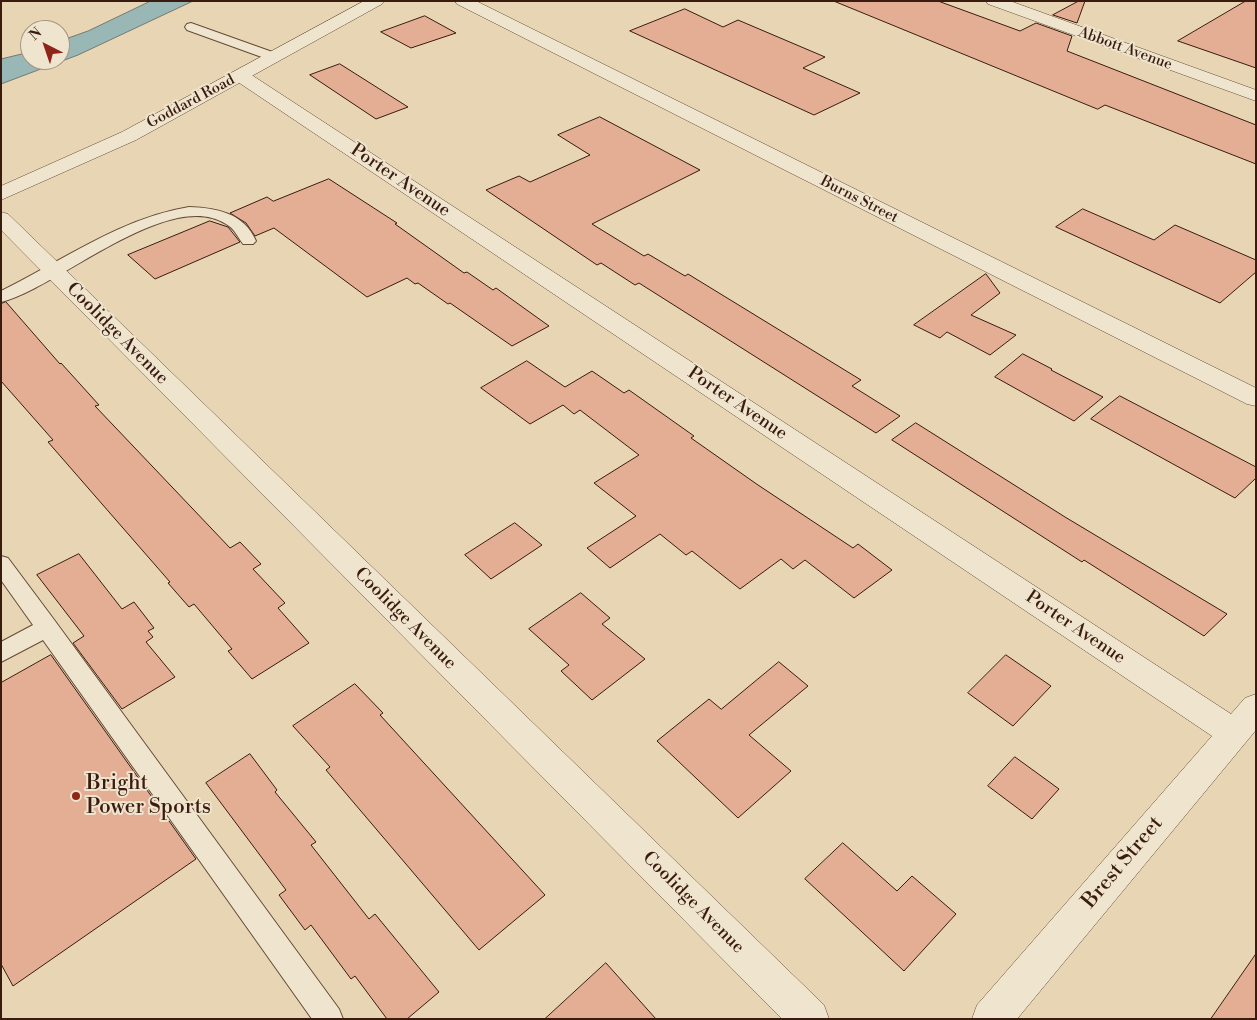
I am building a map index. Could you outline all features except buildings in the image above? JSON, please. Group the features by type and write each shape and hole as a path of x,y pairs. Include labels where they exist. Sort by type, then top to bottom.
{"street":[{"name":"Goddard Road","path":"1,194 129,136 376,1"},
{"name":"Burns Street","path":"463,1 1256,398"},
{"name":"Abbott Avenue","path":"994,1 1256,96"},
{"name":"Porter Avenue","path":"240,76 1245,720"},
{"name":"Coolidge Avenue","path":"1,218 810,1019"},
{"name":"Brest Street","path":"991,1019 1245,720"}],"lane":[{"path":"191,27 274,57"},
{"path":"1,297 138,226 183,212 200,211 216,213 231,220 244,231 248,241"},
{"path":"1,564 329,1019"},
{"path":"1,653 47,627"}],"water":[{"path":"151,1 193,1 70,58 70,37 88,31"},
{"path":"20,54 20,70 38,70 1,84 1,59"}],"place":[{"name":"Bright Power Sports","path":"76,796"}]}
